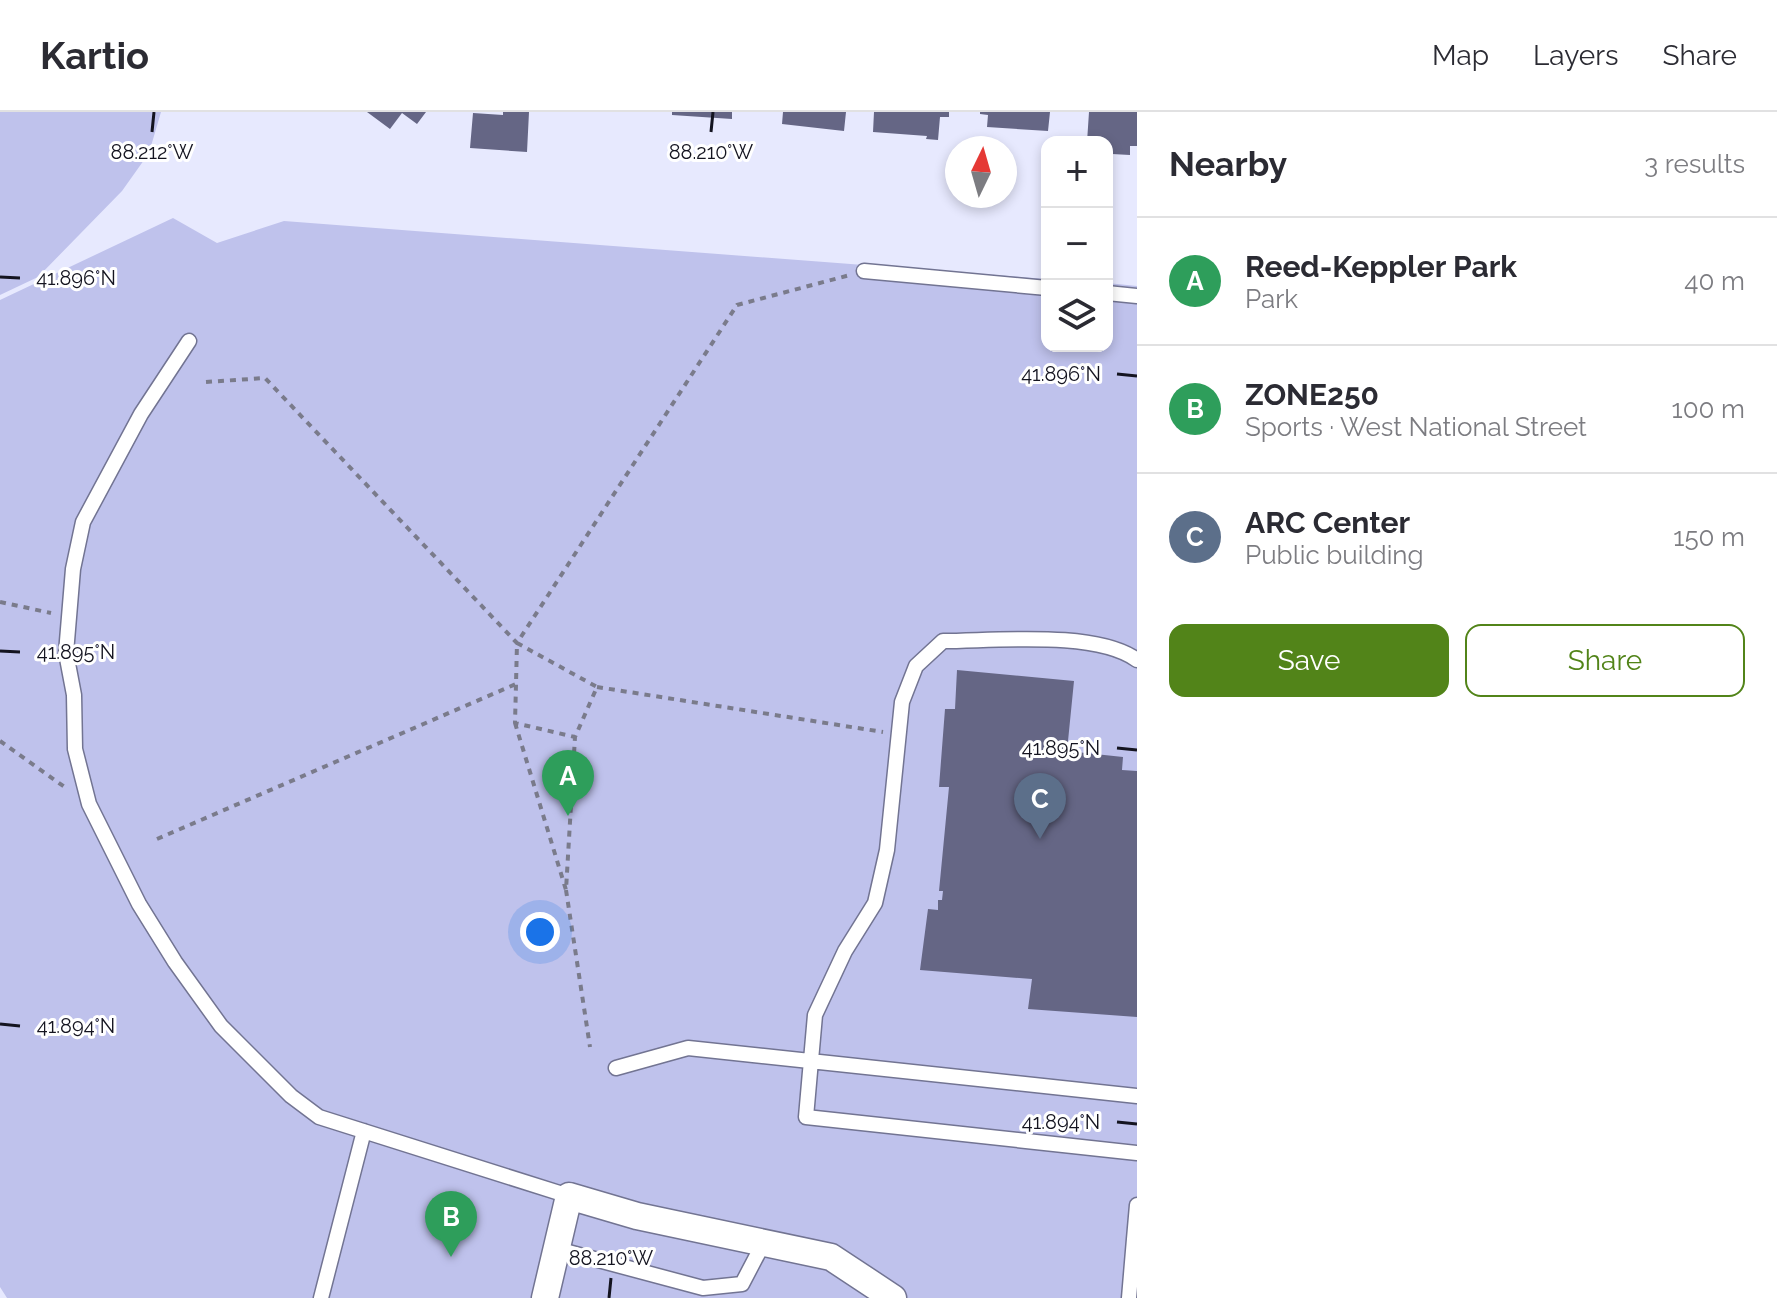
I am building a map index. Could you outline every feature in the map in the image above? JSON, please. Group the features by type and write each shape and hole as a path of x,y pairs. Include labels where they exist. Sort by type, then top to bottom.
{"street":[{"path":"545,1298 569,1196 637,1216 831,1257 893,1298"}],"lane":[{"path":"864,271 1041,287"},
{"path":"1113,294 1137,296"},
{"path":"189,341 141,414 83,522 73,569 66,653 74,695 75,749 89,804 139,904 175,962 221,1026 291,1096 319,1117 569,1196"},
{"path":"1137,660 1125,652 1078,641 943,641 916,666 902,702 887,850 875,903 845,951 815,1015 806,1117 1137,1153"},
{"path":"616,1068 688,1048 1137,1096"},
{"path":"321,1298 364,1131"},
{"path":"1129,1298 1137,1205"},
{"path":"557,1249 703,1288 742,1284 764,1242"}],"path":[{"path":"590,1047 566,890 515,723 517,643 737,305 864,271"},
{"path":"206,382 265,378 517,643 597,687 891,733"},
{"path":"0,602 69,617"},
{"path":"157,839 516,684"},
{"path":"566,890 575,737 597,687"},
{"path":"515,723 575,737"},
{"path":"0,741 89,804"}],"shaded area":[{"path":"0,112 161,112 149,153 122,191 38,277 0,295"},
{"path":"173,218 217,243 284,221 1041,279 1041,352 1113,352 1113,284 1137,286 1137,1298 7,1298 0,1287 0,300"}],"building":[{"path":"367,112 426,112 417,124 402,113 390,129"},
{"path":"503,112 529,112 527,152 470,148 473,113 503,115"},
{"path":"672,112 732,112 732,119 672,115"},
{"path":"783,112 846,112 844,131 782,124"},
{"path":"874,112 949,112 949,117 940,117 938,140 926,139 927,136 873,132"},
{"path":"980,112 1050,112 1048,131 987,127 988,115"},
{"path":"1089,112 1137,112 1137,146 1130,146 1130,155 1113,154 1113,136 1087,136"},
{"path":"957,670 1074,681 1067,751 1123,757 1122,770 1137,771 1137,1017 1028,1009 1032,979 920,970 928,909 938,910 938,900 942,900 943,891 939,891 949,787 939,787 945,709 955,709"}],"place":[{"name":"Reed-Keppler Park","path":"568,816"},
{"name":"ARC Center","path":"1040,839"},
{"name":"ZONE250","path":"451,1257"}]}
